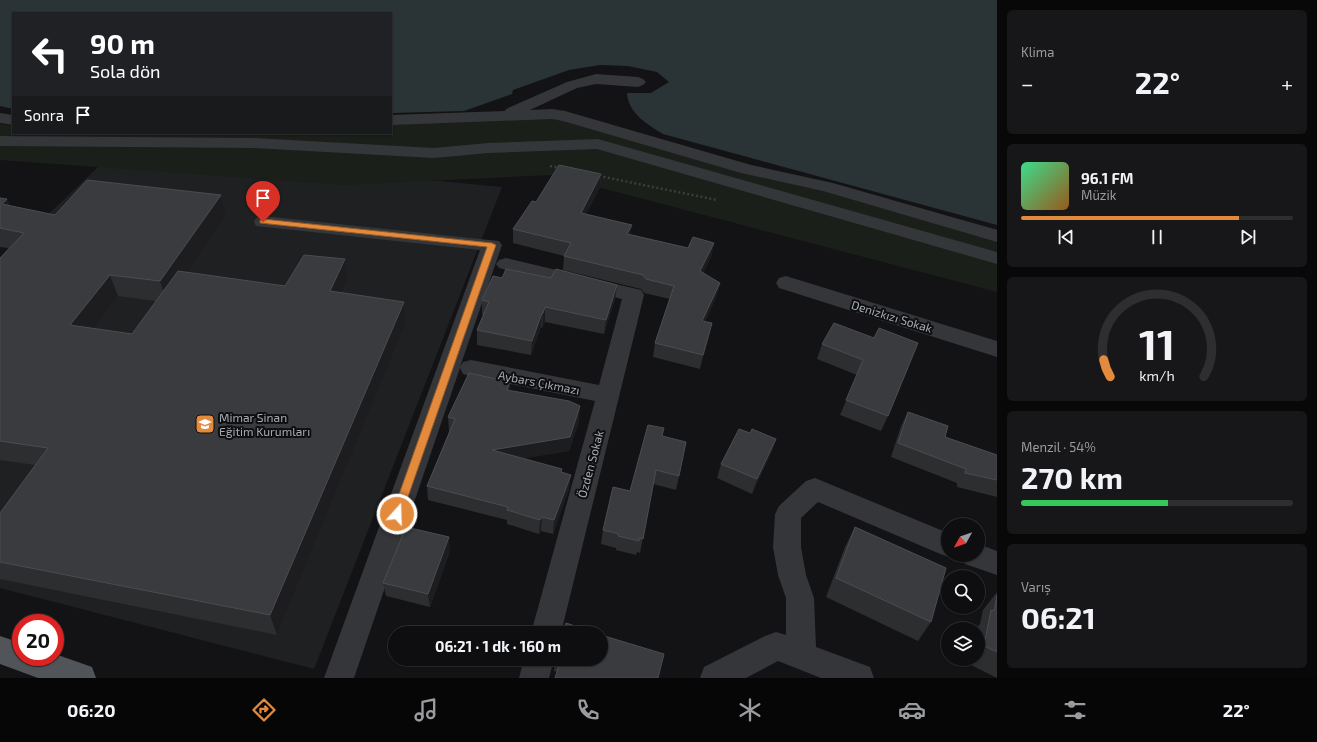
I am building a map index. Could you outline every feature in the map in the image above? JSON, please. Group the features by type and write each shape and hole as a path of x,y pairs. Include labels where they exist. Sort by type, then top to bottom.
{"main road":[{"path":"0,650 81,678"}],"street":[{"path":"503,116 572,85 596,79 638,82"},
{"path":"392,120 552,114 565,116 747,169 827,187 997,236"},
{"path":"0,118 12,120"},
{"path":"0,141 253,143 434,153 488,148 598,144 997,258"},
{"path":"263,222 492,245 339,678"},
{"name":"Özden Sokak","path":"506,264 634,295 548,626"},
{"name":"Denizkızı Sokak","path":"786,283 997,349"},
{"name":"Aybars Çıkmazı","path":"470,368 608,395"},
{"path":"801,656 800,598 792,575 787,547 788,514 815,489 941,542"},
{"path":"985,559 997,563"},
{"path":"715,678 776,646 859,678"},
{"path":"534,678 537,666"}],"path":[{"path":"548,165 563,168"},
{"path":"592,175 720,200"}],"shaded area":[{"path":"0,0 997,0 997,225 663,134 640,118 631,107 627,93 651,93 669,82 657,72 628,66 600,65 569,70 513,90 512,94 464,111 392,113 392,12 12,12 12,109 0,106"},
{"path":"573,118 997,229 997,292 552,175 344,185 0,160 0,124 12,126 12,134 392,134 392,122"},
{"name":"Mimar Sinan Eğitim Kurumları","path":"116,150 502,187 314,669 0,588 0,260"}],"building":[{"path":"559,165 601,174 581,213 632,225 627,234 688,248 693,237 714,243 700,271 720,283 702,321 712,323 703,355 655,343 674,286 646,279 643,275 564,256 571,243 513,229 532,201 536,202"},
{"name":"Mimar Sinan Eğitim Kurumları","path":"87,180 221,195 160,281 110,275 70,325 132,334 178,271 285,286 304,255 345,259 330,291 404,302 270,615 0,562 0,513 48,448 0,441 0,258 24,233 0,228 0,198 7,199 2,204 55,215"},
{"path":"506,269 551,278 556,269 617,285 606,320 545,307 532,341 477,330 489,302 482,300 493,276 502,278"},
{"path":"834,323 874,338 879,328 918,343 888,416 846,400 863,360 822,344"},
{"path":"469,373 510,382 507,390 569,401 580,406 570,437 492,450 562,469 561,472 571,475 554,520 542,517 540,520 507,510 508,507 427,486 455,419 448,417"},
{"path":"908,412 948,426 945,437 997,455 997,480 965,473 966,469 898,443"},
{"path":"648,425 664,428 662,436 686,442 679,476 656,470 643,539 639,538 639,541 618,536 619,534 603,530 613,487 630,491"},
{"path":"739,429 750,433 752,429 776,439 757,479 721,464"},
{"path":"406,527 449,537 428,594 383,583"},
{"path":"855,527 946,568 945,570 941,570 941,586 931,622 836,578"},
{"path":"997,595 997,652 985,646 991,610 994,611"},
{"path":"566,623 575,626 565,626"},
{"path":"608,637 664,654 658,678 555,678 559,666 608,666"}],"place":[{"name":"Mimar Sinan Eğitim Kurumları","path":"205,424"}],"route":[{"path":"263,222 492,245 397,514"}]}
